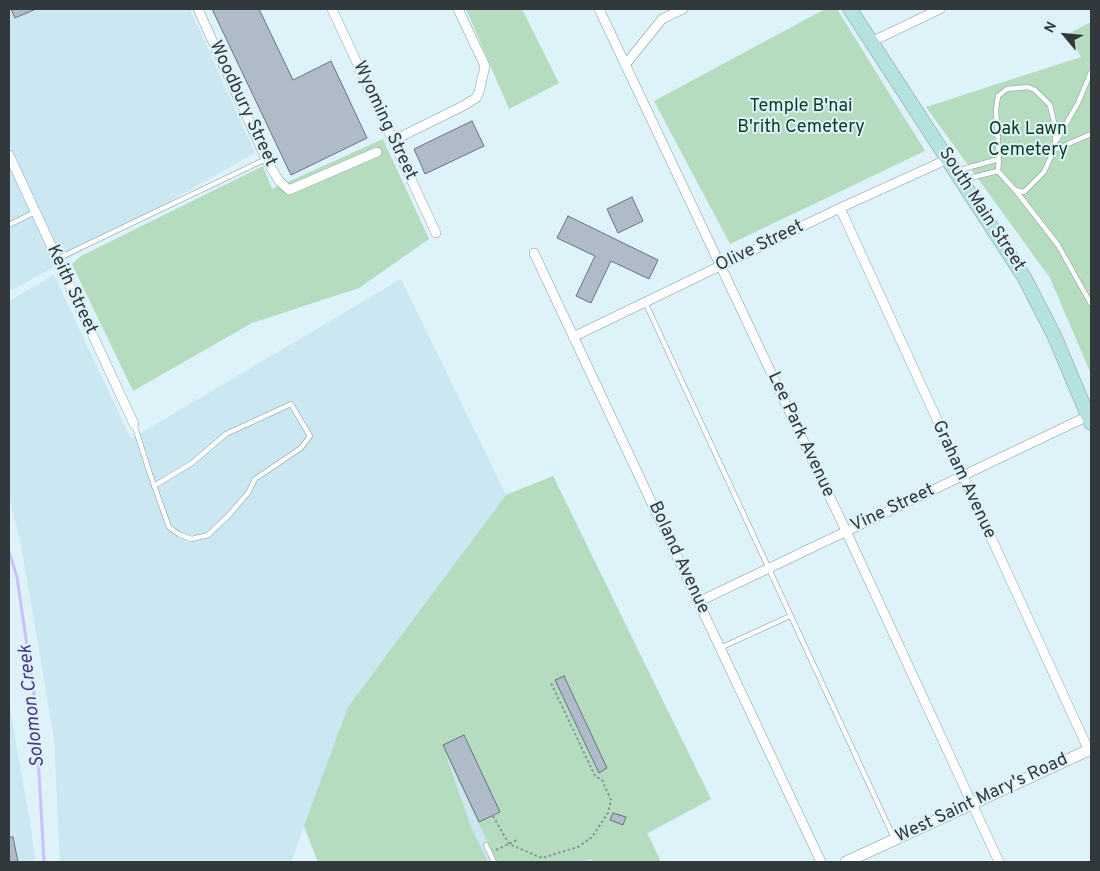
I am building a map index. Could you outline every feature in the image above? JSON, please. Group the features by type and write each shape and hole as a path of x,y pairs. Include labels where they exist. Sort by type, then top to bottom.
{"main road":[{"name":"South Main Street","path":"850,9 1024,277 1054,335 1090,420"}],"street":[{"name":"Woodbury Street","path":"198,9 266,159 279,181 289,190 377,152"},
{"name":"Wyoming Street","path":"332,9 436,233"},
{"path":"394,140 463,106 476,98 479,92 485,66 458,9"},
{"name":"Lee Park Avenue","path":"599,9 846,531 999,862"},
{"path":"625,65 662,18 683,9"},
{"path":"871,42 940,9"},
{"name":"Keith Street","path":"9,157 134,424"},
{"name":"Olive Street","path":"573,337 840,208 948,159"},
{"name":"Graham Avenue","path":"840,208 961,476 1090,750"},
{"name":"Boland Avenue","path":"534,254 821,862"},
{"name":"Vine Street","path":"698,602 961,476 1090,420"},
{"name":"West Saint Mary's Road","path":"846,862 972,802 1090,750"}],"lane":[{"path":"1015,190 1024,192 1033,186 1044,172 1056,142 1078,103 1091,72"},
{"path":"1056,142 1055,122 1050,105 1042,96 1028,87 1008,89 998,96 996,103 998,171 1058,245 1091,304"},
{"path":"1054,150 1091,134"},
{"path":"963,169 999,158"},
{"path":"57,259 266,159"},
{"path":"964,183 974,177 998,171"},
{"path":"9,225 35,212"},
{"path":"645,302 767,568 895,839"},
{"path":"134,424 154,486 169,527 180,535 192,539 208,535 248,493 255,479 300,448 310,436 291,404 226,434 192,463 154,486"},
{"path":"720,648 790,616"},
{"path":"486,846 494,862"}],"path":[{"path":"493,816 509,844 542,858 578,847 592,838 608,814 611,800 602,780 594,776 551,683"},
{"path":"490,854 517,840"}],"shaded area":[{"path":"9,9 190,9 255,153 9,292"},
{"path":"54,275 131,439 401,279 506,495 553,476 711,799 648,834 661,862 318,862 304,827 291,862 60,862 54,738 21,545 9,497 9,301"},
{"path":"9,703 31,828 35,862 9,862"}],"green space":[{"path":"466,9 522,9 559,83 509,109"},
{"name":"Temple B'nai B'rith Cemetery","path":"825,9 837,9 925,151 730,244 654,101"},
{"name":"Oak Lawn Cemetery","path":"1091,22 1091,374 1050,278 926,107 1081,57 1068,34"},
{"path":"383,139 429,239 359,288 252,323 133,391 72,264 81,256 263,166 272,189"},
{"path":"553,476 711,799 647,833 661,862 593,862 591,858 583,862 497,862 444,750 471,827 488,862 318,862 304,826 348,707 506,495"}],"building":[{"path":"11,9 36,9 15,18"},
{"path":"212,9 259,9 293,80 331,61 367,138 291,175"},
{"path":"472,121 484,146 425,174 414,149"},
{"path":"632,197 643,221 618,233 607,209"},
{"path":"568,216 658,260 649,279 611,261 591,303 576,296 595,256 557,238"},
{"path":"564,676 607,768 599,773 555,680"},
{"path":"464,735 500,812 479,822 443,745"},
{"path":"613,813 626,817 623,825 610,820"},
{"path":"9,837 13,837 18,862 9,862"}],"waterway":[{"name":"Solomon Creek","path":"9,552 17,577 35,701 44,862"}]}
